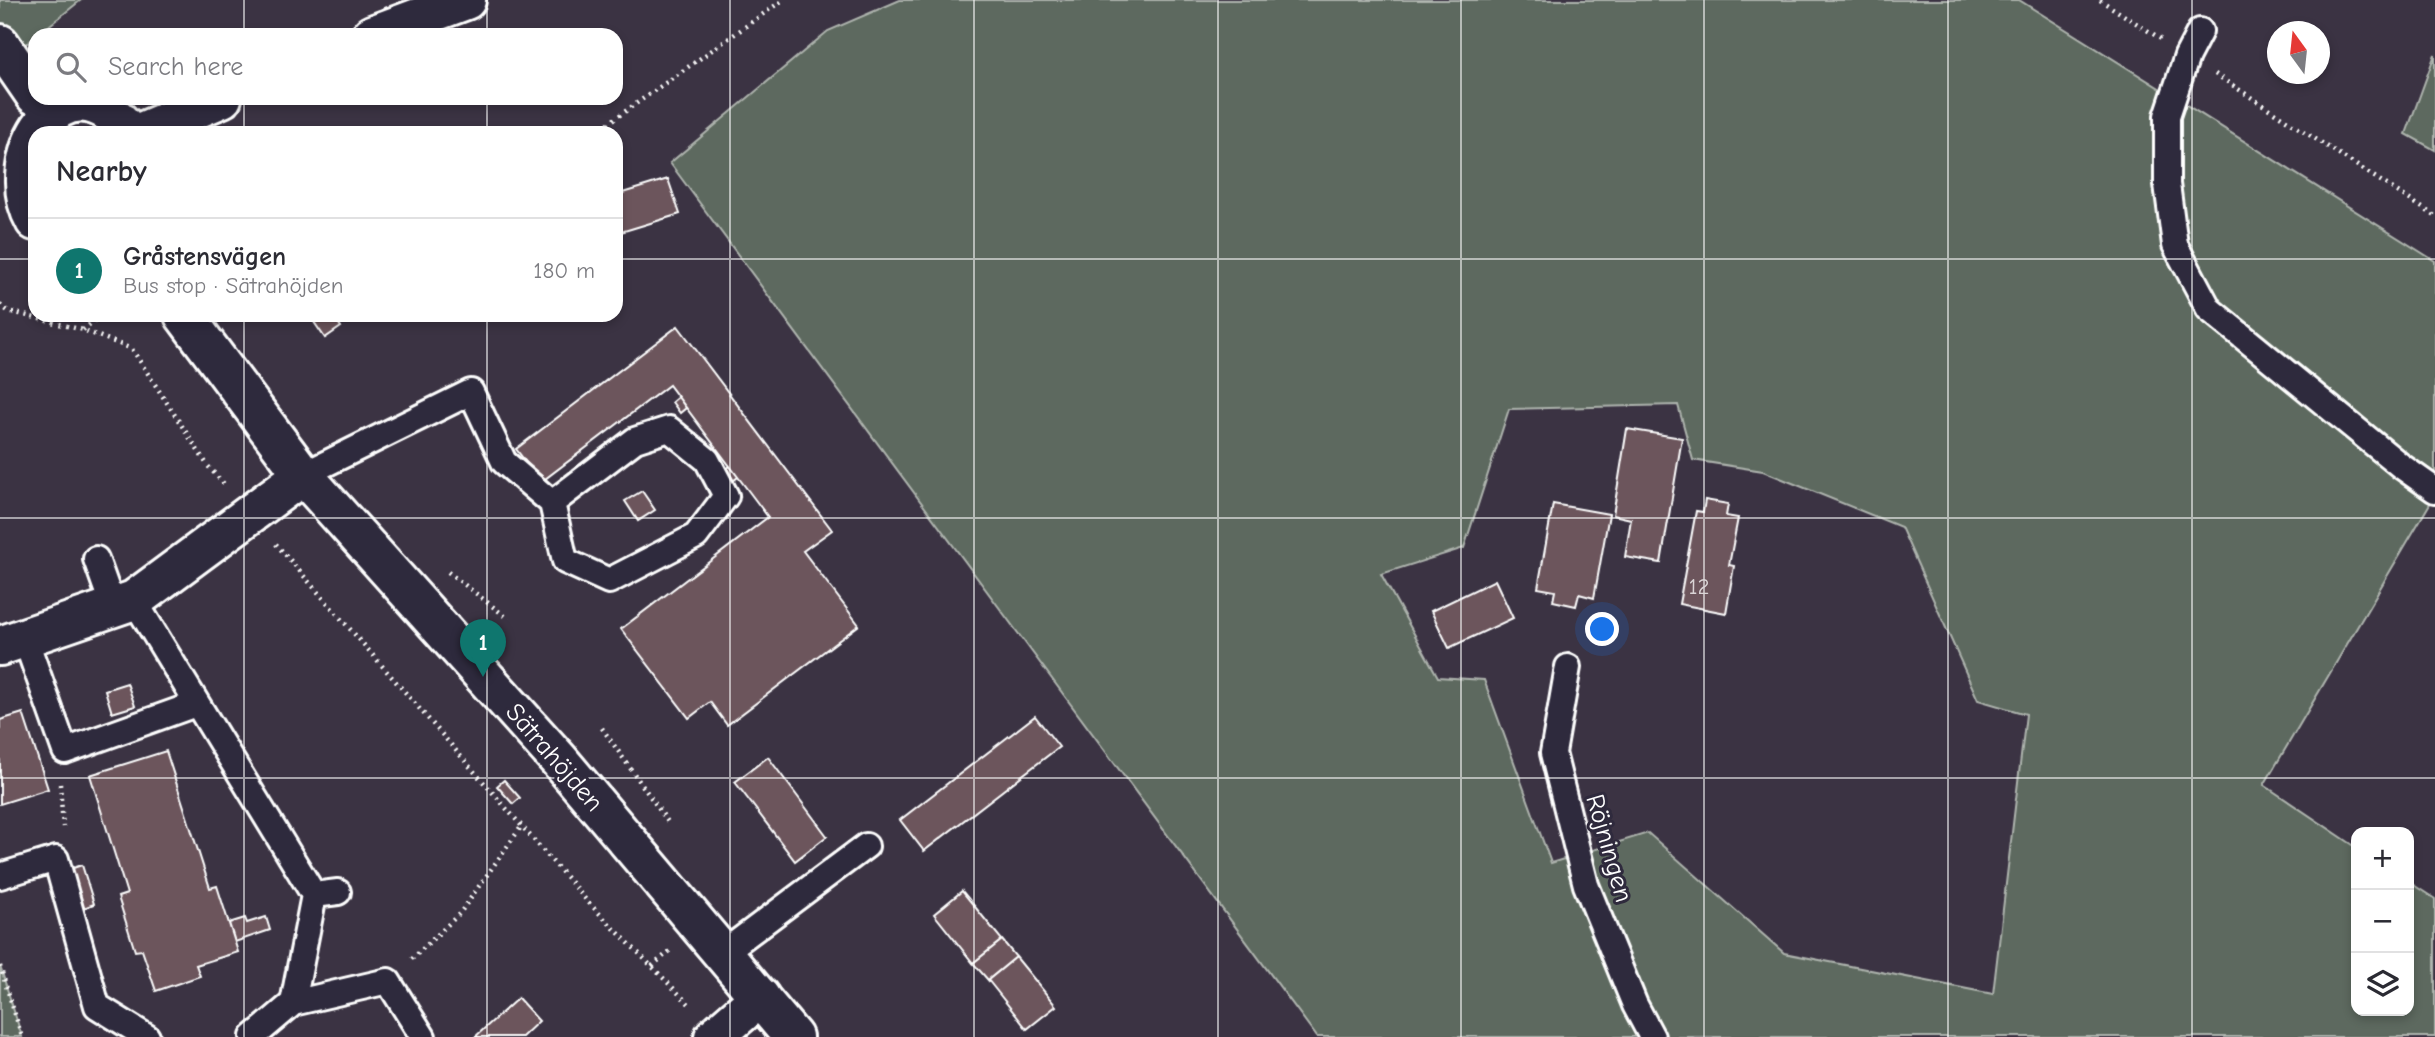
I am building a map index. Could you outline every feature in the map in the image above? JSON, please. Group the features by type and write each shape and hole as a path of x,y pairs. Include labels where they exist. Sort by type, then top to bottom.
{"street":[{"path":"391,28 466,0"},
{"path":"0,44 28,85"},
{"path":"23,222 19,204 10,186 6,149 37,105"},
{"path":"92,105 103,108 125,126"},
{"path":"156,126 205,105"},
{"name":"Sätrahöjden","path":"189,322 303,475 559,760 793,1037"},
{"path":"13,642 123,603 303,475"},
{"path":"716,1035 760,997"}],"lane":[{"path":"2200,31 2187,56 2167,116 2166,184 2175,245 2209,309 2400,466 2435,490"},
{"path":"303,475 471,392 504,462 552,503 565,561 609,581 696,536 726,496 707,460 669,429 635,440 552,503"},
{"path":"96,559 123,603 326,893 293,1003"},
{"path":"13,642 65,751 196,704"},
{"name":"Röjningen","path":"1568,667 1553,753 1586,885 1635,1006 1652,1037"},
{"path":"723,953 866,846"},
{"path":"0,877 56,859 97,1006 147,1037"},
{"path":"253,1037 293,1003 388,981 423,1037"}],"path":[{"path":"604,126 783,0"},
{"path":"2099,0 2435,216"},
{"path":"0,305 8,311 28,316"},
{"path":"51,322 83,330 132,349 208,466 587,901 716,1035"},
{"path":"83,330 93,322"},
{"path":"602,728 673,828"},
{"path":"56,859 64,823 59,776 65,751"},
{"path":"388,981 460,913 521,827"},
{"path":"0,966 22,1037"}],"green space":[{"path":"0,0 81,0 46,28 28,28 28,43 0,65"},
{"path":"900,0 2019,0 2435,261 2435,495 2264,785 2351,844 2351,1016 2414,1016 2414,885 2435,899 2435,1037 1317,1037 670,163 828,31","holes":["1678,405 1693,460 1763,471 1901,527 1978,700 2026,714 1993,994 1784,953 1648,833 1551,863 1484,680 1438,677 1381,574 1464,548 1509,409"]},
{"path":"2435,54 2435,150 2406,134"},
{"path":"0,966 22,1037 0,1037"}],"building":[{"path":"668,179 680,214 623,231 623,193"},
{"path":"314,322 338,322 341,327 325,338"},
{"path":"678,326 832,530 803,551 859,625 727,725 710,702 689,718 621,629 768,517 669,385 541,482 516,449"},
{"path":"678,397 686,408 680,413 672,402"},
{"path":"1627,429 1682,438 1661,563 1625,557 1631,519 1613,515"},
{"path":"730,466 738,477 733,481 725,470"},
{"path":"642,491 655,510 638,521 625,501"},
{"path":"1705,500 1728,504 1726,516 1738,518 1729,565 1734,566 1726,613 1679,604 1696,511 1703,512"},
{"path":"1553,504 1609,514 1594,598 1579,594 1576,606 1553,601 1555,591 1538,588"},
{"path":"1495,580 1513,618 1449,648 1431,611"},
{"path":"127,683 135,706 112,713 105,690"},
{"path":"23,713 48,789 0,804 0,720"},
{"path":"1035,716 1059,747 924,851 900,820"},
{"path":"166,751 210,888 217,886 238,952 196,965 200,976 156,991 142,950 135,951 118,897 127,894 90,775"},
{"path":"768,757 827,836 795,861 735,782"},
{"path":"504,780 520,798 513,804 497,786"},
{"path":"82,865 94,904 81,909 70,869"},
{"path":"962,891 1002,940 973,963 934,914"},
{"path":"266,917 270,930 235,942 229,923 245,918 247,923"},
{"path":"1002,940 1016,957 988,980 973,963"},
{"path":"1016,957 1056,1006 1027,1029 988,980"},
{"path":"518,998 539,1021 522,1037 475,1037"}],"place":[{"name":"Gråstensvägen","path":"483,677"}]}
